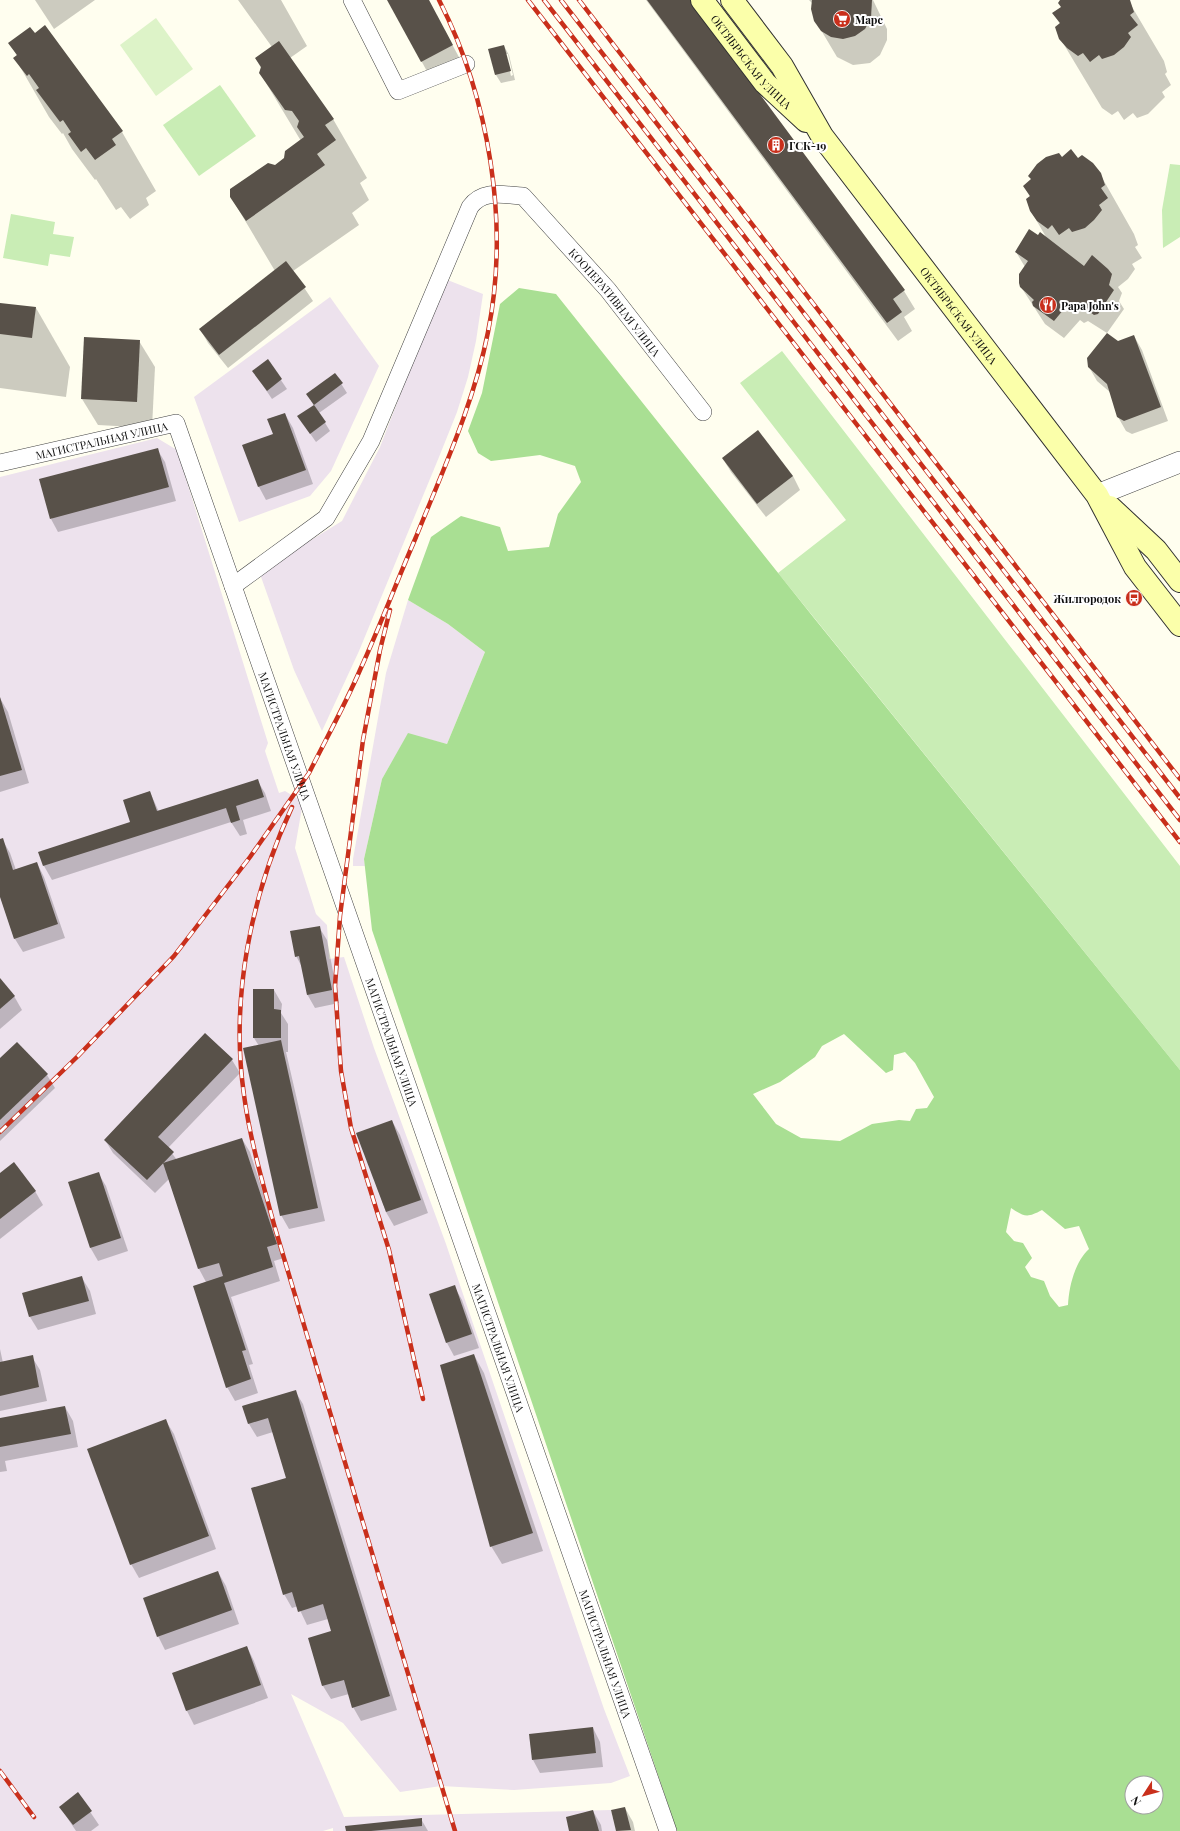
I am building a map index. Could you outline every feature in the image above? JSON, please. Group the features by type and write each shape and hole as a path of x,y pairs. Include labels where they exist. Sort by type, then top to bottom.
{"main road":[{"name":"ОКТЯБРЬСКАЯ УЛИЦА","path":"702,0 765,83 822,136"},
{"name":"ОКТЯБРЬСКАЯ УЛИЦА","path":"732,0 782,66 822,136 1097,495"},
{"path":"1097,495 1156,550 1180,581"},
{"path":"1097,495 1135,566 1180,625"}],"street":[{"path":"352,0 398,91 466,64"},
{"name":"КООПЕРАТИВНАЯ УЛИЦА","path":"233,586 326,518 371,441 470,207 474,201 481,196 490,194 523,196 608,290 703,412"},
{"name":"МАГИСТРАЛЬНАЯ УЛИЦА","path":"0,463 176,423 668,1831"},
{"path":"1097,495 1180,462"}],"shaded area":[{"path":"445,279 483,294 476,341 468,377 457,412 359,651 322,731 294,670 260,574 342,521 380,447"},
{"path":"330,297 379,366 331,471 310,496 239,522 194,397"},
{"path":"157,438 177,450 268,743 265,751 279,793 285,791 303,802 295,848 316,914 327,925 329,959 344,957 374,1048 446,1244 604,1709 630,1776 611,1783 514,1790 441,1786 400,1792 343,1723 291,1694 344,1817 611,1810 616,1831 333,1831 333,1828 323,1831 0,1831 0,477"},
{"path":"408,600 448,624 485,652 447,744 408,734 382,779 364,859 365,866 353,866 386,673"}],"green space":[{"path":"156,18 193,69 156,96 120,45"},
{"path":"220,85 256,136 199,176 163,125"},
{"path":"1170,164 1180,165 1180,237 1163,248 1162,210"},
{"path":"11,214 55,222 53,234 74,237 70,257 50,254 48,266 3,258"},
{"path":"519,288 556,294 814,618 1180,1070 1180,1831 677,1831 372,930 364,859 382,779 408,733 447,744 485,652 448,624 408,600 431,537 461,516 500,527 508,551 549,547 558,514 581,482 575,466 540,455 491,461 478,453 468,431 482,393 500,304","holes":["844,1034 886,1073 893,1070 894,1055 905,1052 915,1063 934,1097 927,1108 916,1109 910,1121 899,1120 872,1124 840,1141 801,1138 776,1124 753,1094 780,1082 815,1057 822,1046","1011,1208 1023,1215 1033,1214 1042,1210 1065,1229 1079,1226 1089,1249 1076,1267 1068,1305 1059,1307 1050,1296 1044,1281 1031,1277 1025,1267 1032,1258 1023,1243 1014,1241 1006,1232"]},
{"path":"782,351 1180,866 1180,1070 778,573 846,520 740,383"}],"building":[{"path":"387,0 429,0 453,45 421,62"},
{"name":"ГСК-19","path":"647,0 690,0 905,290 893,299 902,312 887,323"},
{"name":"Марс","path":"812,0 872,0 871,18 865,29 855,36 843,39 831,37 821,31 814,21 811,9"},
{"path":"1060,0 1130,0 1134,12 1130,15 1138,25 1128,33 1131,37 1124,47 1114,55 1102,59 1099,55 1090,62 1083,53 1078,56 1067,48 1059,39 1055,27 1060,23 1052,13 1061,7 1058,3"},
{"path":"45,25 123,131 112,139 116,145 95,160 86,148 81,152 68,134 71,132 63,120 60,122 36,90 39,88 29,74 27,76 13,58 17,55 8,43 30,27 35,33"},
{"path":"279,41 334,119 325,125 336,140 317,154 325,165 246,221 230,197 230,189 268,163 275,165 284,158 285,151 304,137 297,127 299,121 292,111 285,110 259,73 261,67 255,58"},
{"path":"504,45 511,71 495,75 488,49"},
{"path":"1071,149 1078,158 1082,155 1093,163 1101,173 1105,185 1101,188 1108,198 1099,205 1102,210 1085,228 1072,232 1069,228 1059,235 1052,225 1048,229 1037,221 1030,211 1026,199 1030,196 1023,186 1031,179 1028,176 1037,164 1046,157 1059,153 1062,157"},
{"path":"1029,229 1038,235 1040,232 1084,266 1092,255 1108,269 1112,274 1109,285 1114,290 1098,314 1094,315 1078,303 1073,305 1069,303 1054,321 1033,306 1032,302 1034,300 1020,287 1019,283 1019,274 1028,261 1015,252"},
{"path":"286,261 306,287 219,355 199,329"},
{"path":"0,303 36,307 32,338 0,334"},
{"path":"1107,333 1118,341 1134,335 1161,407 1124,421 1117,417 1107,384 1088,367 1087,358"},
{"path":"84,337 140,340 137,402 81,399"},
{"path":"268,359 282,379 267,391 252,371"},
{"path":"335,373 343,383 314,405 306,394"},
{"path":"314,405 326,422 310,434 297,416"},
{"path":"285,413 306,470 258,487 242,445 273,434 267,419"},
{"path":"758,430 793,476 757,504 722,458"},
{"path":"158,448 169,487 50,519 39,479"},
{"path":"0,697 22,770 0,776"},
{"path":"258,779 264,797 236,806 240,820 231,823 226,808 43,866 38,852 130,822 123,800 150,791 157,811"},
{"path":"3,838 13,870 37,862 58,924 14,939 0,897 0,839"},
{"path":"320,926 332,990 307,995 299,956 295,957 290,931"},
{"path":"0,978 15,996 0,1009"},
{"path":"253,989 274,989 274,1009 281,1010 281,1038 253,1038"},
{"path":"205,1033 233,1059 158,1137 174,1152 147,1180 104,1140"},
{"path":"281,1040 318,1208 280,1216 243,1048"},
{"path":"17,1042 48,1074 0,1120 0,1058"},
{"path":"392,1120 421,1200 386,1212 356,1133"},
{"path":"242,1138 277,1244 267,1247 273,1267 224,1283 246,1350 242,1351 251,1379 226,1388 193,1286 223,1276 219,1263 198,1269 163,1163"},
{"path":"14,1162 36,1191 0,1219 0,1173"},
{"path":"99,1172 121,1238 90,1248 68,1182"},
{"path":"82,1276 89,1301 29,1317 22,1293"},
{"path":"455,1285 472,1334 446,1343 429,1294"},
{"path":"474,1354 533,1533 490,1547 440,1365"},
{"path":"33,1355 39,1387 0,1396 0,1362"},
{"path":"296,1390 390,1696 352,1708 344,1680 322,1686 308,1638 331,1631 323,1604 298,1612 292,1592 283,1595 251,1488 286,1478 268,1418 248,1424 242,1406"},
{"path":"65,1406 71,1434 0,1447 0,1418"},
{"path":"166,1419 209,1536 130,1565 87,1449"},
{"path":"218,1571 232,1610 157,1637 143,1598"},
{"path":"247,1646 261,1685 186,1711 172,1673"},
{"path":"593,1727 596,1753 532,1760 529,1734"},
{"path":"78,1792 92,1811 73,1825 59,1807"},
{"path":"625,1807 631,1830 616,1831 611,1810"},
{"path":"593,1810 599,1831 569,1831 566,1817"},
{"path":"422,1818 422,1826 371,1831 346,1831 345,1826"}],"railway":[{"path":"0,1132 78,1056 174,956 250,857 309,773 348,696 367,653 457,436 475,385 488,332 494,290 497,248 495,205 490,162 482,119 471,78 456,38 439,0"},
{"path":"528,0 1180,842"},
{"path":"544,0 1180,820"},
{"path":"561,0 1180,798"},
{"path":"579,0 1180,779"},
{"path":"390,610 380,650 363,740 340,916 335,986 341,1071 351,1128 389,1250 423,1399"},
{"path":"292,807 265,875 247,948 242,984 240,1021 240,1058 244,1095 257,1162 275,1228 455,1831"},
{"path":"0,1771 34,1817"}],"place":[{"name":"Марс","path":"842,19"},
{"name":"ГСК-19","path":"776,145"},
{"name":"Papa John's","path":"1048,305"},
{"name":"Жилгородок","path":"1134,598"}]}
